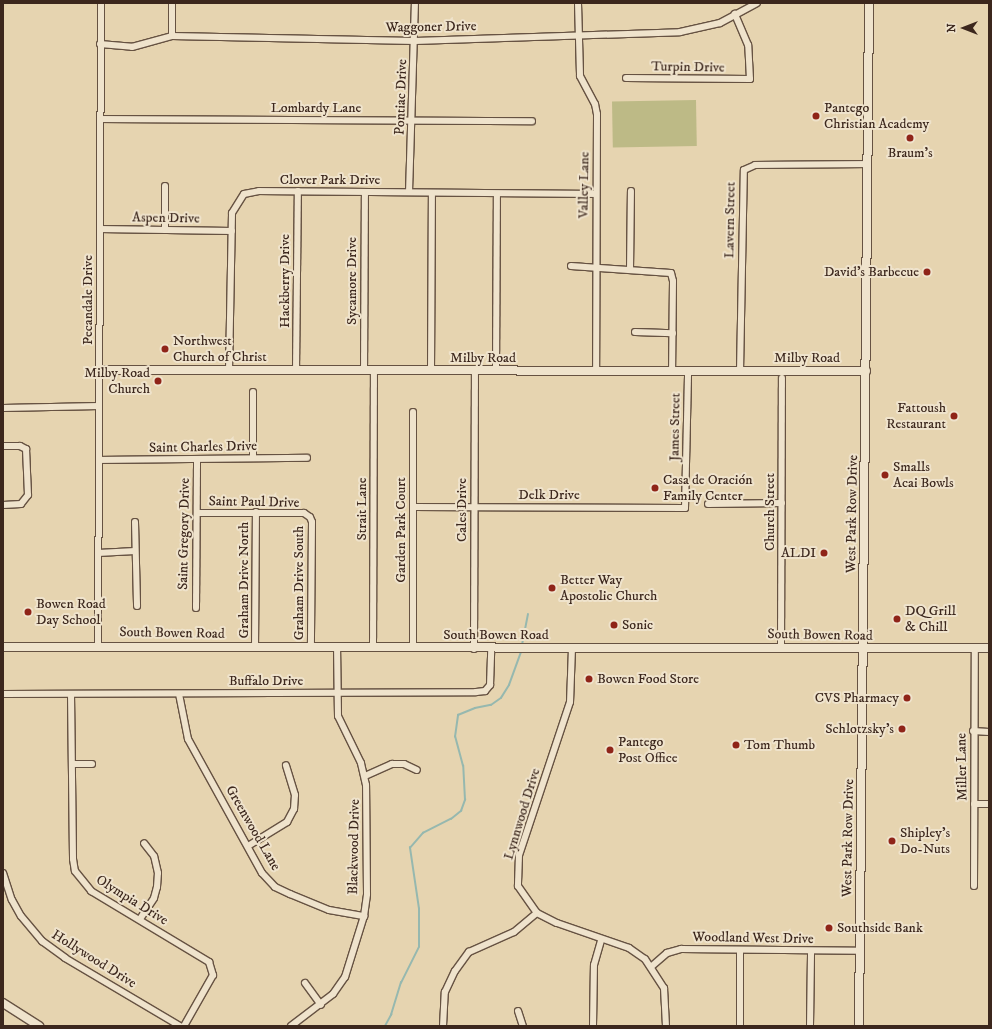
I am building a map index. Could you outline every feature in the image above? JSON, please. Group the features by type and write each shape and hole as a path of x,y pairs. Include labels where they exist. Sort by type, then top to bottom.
{"main road":[{"name":"West Park Row Drive","path":"859,1026 864,649 869,3"},
{"name":"Milby Road","path":"99,370 866,371"},
{"name":"South Bowen Road","path":"3,647 373,647 528,649 781,646 864,649 989,648"},
{"path":"3,1003 39,1026"}],"street":[{"name":"Pecandale Drive","path":"98,646 101,3"},
{"path":"172,3 172,36"},
{"name":"Pontiac Drive","path":"409,192 415,41 415,3"},
{"name":"Valley Lane","path":"578,3 580,76 595,104 597,114 595,266 596,371"},
{"name":"Waggoner Drive","path":"100,44 132,47 172,36 415,41 680,32 720,22 757,3"},
{"name":"Turpin Drive","path":"626,78 750,79 748,45 735,14"},
{"name":"Lombardy Lane","path":"101,119 532,121"},
{"name":"Lavern Street","path":"740,371 744,170 755,165 868,164"},
{"path":"164,230 165,186"},
{"name":"Clover Park Drive","path":"230,370 232,213 244,194 251,191 298,191 596,194"},
{"name":"Hackberry Drive","path":"296,370 298,191"},
{"path":"630,269 631,191"},
{"name":"Sycamore Drive","path":"364,371 365,192"},
{"path":"431,371 432,193"},
{"path":"496,371 497,194"},
{"name":"Aspen Drive","path":"100,230 232,231"},
{"path":"571,266 595,266 672,274 672,371"},
{"path":"635,332 673,333"},
{"name":"Strait Lane","path":"373,647 374,371"},
{"name":"Cales Drive","path":"474,649 475,371"},
{"name":"James Street","path":"685,508 688,371"},
{"name":"Church Street","path":"781,646 782,378"},
{"path":"253,392 253,458"},
{"path":"3,408 99,406"},
{"name":"Garden Park Court","path":"412,412 413,648"},
{"path":"3,446 20,446 28,452 28,495 24,501 16,506 3,505"},
{"name":"Saint Charles Drive","path":"99,460 307,458"},
{"name":"Saint Gregory Drive","path":"196,608 198,513 197,460"},
{"path":"708,504 782,503"},
{"name":"Delk Drive","path":"413,507 685,508"},
{"name":"Graham Drive North","path":"255,648 256,512"},
{"name":"Saint Paul Drive","path":"198,513 304,513 310,517"},
{"name":"Graham Drive South","path":"310,517 312,522 311,648"},
{"path":"135,522 137,606"},
{"path":"98,553 135,551"},
{"name":"Blackwood Drive","path":"291,1026 321,1005 333,994 345,977 364,916 367,881 365,776 361,763 341,726 337,693 337,647"},
{"name":"Lynnwood Drive","path":"537,913 518,886 519,856 565,722 572,689 572,648"},
{"name":"Miller Lane","path":"974,886 973,731 975,648"},
{"name":"Buffalo Drive","path":"3,694 485,691 491,680 491,649"},
{"name":"Olympia Drive","path":"72,694 72,859 75,871 91,891 204,957 211,966 213,975 184,1026"},
{"name":"Greenwood Lane","path":"179,694 188,739 262,873 275,887 329,910 364,916"},
{"path":"973,731 989,732"},
{"path":"72,764 92,764"},
{"path":"365,776 392,764 404,764 417,770"},
{"path":"248,846 287,822 294,809 295,795 286,765"},
{"path":"974,804 989,804"},
{"path":"140,919 154,898 157,887 158,873 154,856 144,843"},
{"name":"Hollywood Drive","path":"3,873 12,900 21,916 42,941 65,958 180,1026"},
{"path":"443,1026 445,992 455,971 470,952 514,932 537,913 601,940 629,948 652,966 664,988 666,1026"},
{"path":"593,1026 594,965 601,940"},
{"name":"Woodland West Drive","path":"652,966 672,950 860,951"},
{"path":"740,950 740,1026"},
{"path":"810,1026 811,951"},
{"path":"305,983 321,1005"},
{"path":"518,1011 523,1026"}],"shaded area":[{"path":"696,100 697,146 613,147 612,101"}],"waterway":[{"path":"522,645 528,615"},
{"path":"385,1026 391,1015 401,983 419,947 419,909 410,848 423,833 451,819 461,811 465,800 463,766 455,737 458,715 475,708 491,705 501,698 509,685 522,650"}],"place":[{"name":"Pantego Christian Academy","path":"816,116"},
{"name":"Braum's","path":"910,138"},
{"name":"David's Barbecue","path":"927,272"},
{"name":"Northwest Church of Christ","path":"165,349"},
{"name":"Milby Road Church","path":"158,381"},
{"name":"Fattoush Restaurant","path":"954,416"},
{"name":"Smalls Acai Bowls","path":"885,475"},
{"name":"Casa de Oración Family Center","path":"655,488"},
{"name":"ALDI","path":"824,553"},
{"name":"Better Way Apostolic Church","path":"552,588"},
{"name":"Bowen Road Day School","path":"28,612"},
{"name":"DQ Grill & Chill","path":"897,619"},
{"name":"Sonic","path":"614,625"},
{"name":"Bowen Food Store","path":"589,679"},
{"name":"CVS Pharmacy","path":"907,698"},
{"name":"Schlotzsky's","path":"902,729"},
{"name":"Tom Thumb","path":"736,745"},
{"name":"Pantego Post Office","path":"610,750"},
{"name":"Shipley's Do-Nuts","path":"892,841"},
{"name":"Southside Bank","path":"829,928"}]}
